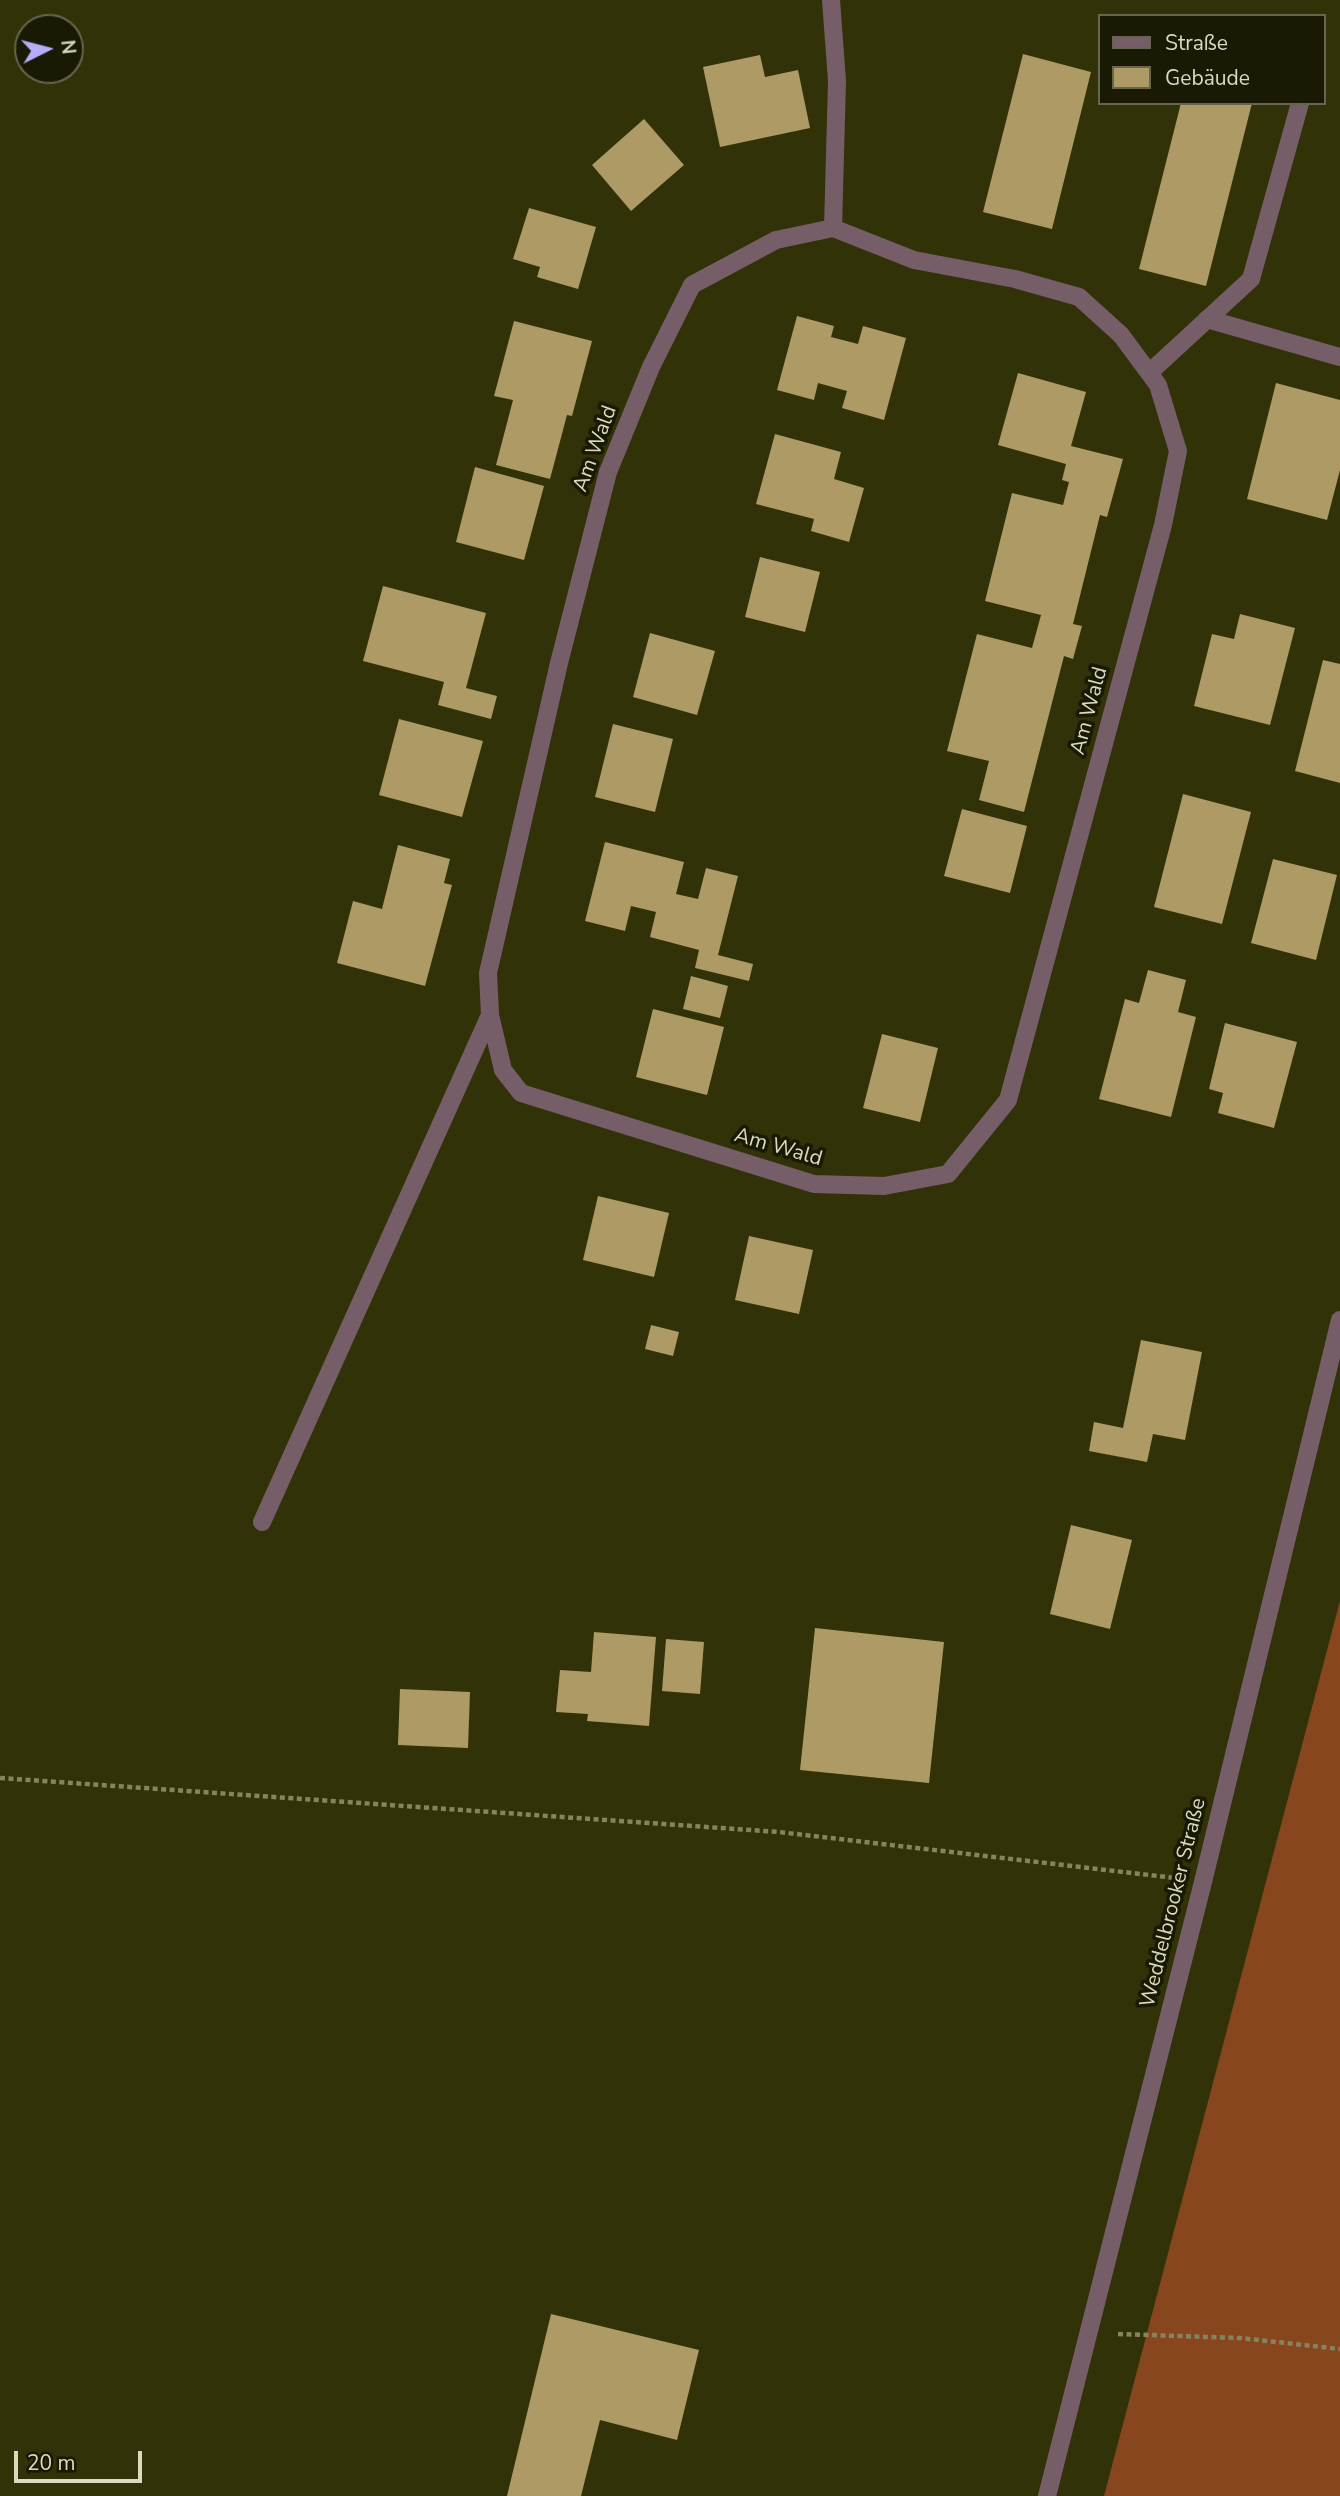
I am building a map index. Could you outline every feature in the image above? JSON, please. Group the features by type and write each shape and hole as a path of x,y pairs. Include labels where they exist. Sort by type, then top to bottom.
{"street":[{"path":"831,0 837,81 833,228"},
{"path":"1149,373 1251,279 1299,105"},
{"name":"Am Wald","path":"833,228 915,260 1016,279 1079,297 1121,335 1149,373 1158,385 1178,451 1163,525 1008,1100 948,1174 884,1186 814,1184 521,1093 503,1070 490,1015 488,972 562,650 608,472 652,366 692,285 776,240 833,228"},
{"path":"1207,320 1340,357"},
{"path":"262,1522 490,1015"},
{"name":"Weddelbrooker Straße","path":"1047,2496 1203,1882 1340,1320"}],"path":[{"path":"0,1778 779,1832 1203,1882"},
{"path":"1089,2333 1240,2338 1340,2349"}],"shaded area":[{"path":"1340,1601 1340,2496 1104,2496"}],"building":[{"path":"1023,54 1091,72 1052,229 983,212"},
{"path":"760,55 765,77 798,70 810,128 720,147 703,67"},
{"path":"1180,105 1251,105 1206,286 1139,269"},
{"path":"644,119 684,165 631,211 592,165"},
{"path":"529,208 596,227 578,289 537,277 540,267 513,259"},
{"path":"797,316 834,326 831,337 858,344 863,326 906,338 884,420 842,408 847,391 818,383 814,400 777,390"},
{"path":"514,321 592,341 572,416 567,415 550,479 496,465 513,400 494,396"},
{"path":"1018,373 1086,392 1071,446 1123,459 1107,517 1100,515 1073,624 1082,626 1073,659 1064,656 1024,812 979,800 989,761 947,751 977,634 1032,648 1041,615 985,601 1012,493 1063,505 1069,482 1062,480 1066,464 998,445"},
{"path":"1276,383 1340,400 1340,470 1327,520 1247,499"},
{"path":"775,434 841,452 834,479 864,488 849,542 811,531 814,519 756,504"},
{"path":"475,467 544,486 524,560 456,542"},
{"path":"760,557 820,572 805,632 745,617"},
{"path":"383,586 486,613 466,688 497,696 491,719 438,705 444,682 363,661"},
{"path":"1240,614 1295,628 1270,725 1194,706 1212,634 1234,639"},
{"path":"650,633 715,651 697,715 633,697"},
{"path":"1323,660 1340,664 1340,783 1295,771"},
{"path":"399,719 483,741 462,817 379,795"},
{"path":"613,724 673,739 655,812 595,797"},
{"path":"1183,794 1251,812 1222,924 1154,907"},
{"path":"962,809 1027,826 1010,893 944,876"},
{"path":"605,842 684,862 676,894 698,899 706,868 738,876 718,955 753,964 749,981 695,968 699,950 650,937 656,912 631,906 625,931 585,921"},
{"path":"398,845 450,859 444,883 452,885 425,986 337,963 353,901 382,909"},
{"path":"1273,859 1337,875 1316,960 1251,943"},
{"path":"1148,970 1186,980 1178,1012 1196,1017 1171,1117 1099,1099 1125,999 1139,1003"},
{"path":"691,976 728,986 720,1018 683,1009"},
{"path":"653,1009 724,1027 707,1095 636,1077"},
{"path":"1225,1023 1297,1042 1274,1128 1218,1113 1223,1093 1209,1089"},
{"path":"882,1034 938,1048 920,1122 863,1108"},
{"path":"598,1196 669,1213 654,1277 583,1260"},
{"path":"749,1236 813,1250 799,1314 735,1300"},
{"path":"651,1325 679,1332 673,1356 645,1349"},
{"path":"1141,1340 1202,1352 1185,1440 1153,1434 1147,1462 1089,1451 1094,1422 1123,1428"},
{"path":"1071,1525 1132,1540 1110,1629 1050,1614"},
{"path":"815,1628 944,1642 929,1783 800,1770"},
{"path":"594,1632 656,1637 649,1726 587,1721 588,1714 556,1712 560,1670 591,1672"},
{"path":"666,1639 704,1642 700,1694 662,1691"},
{"path":"400,1689 470,1692 468,1748 398,1745"},
{"path":"551,2314 699,2350 677,2440 600,2420 581,2496 507,2496"}]}
